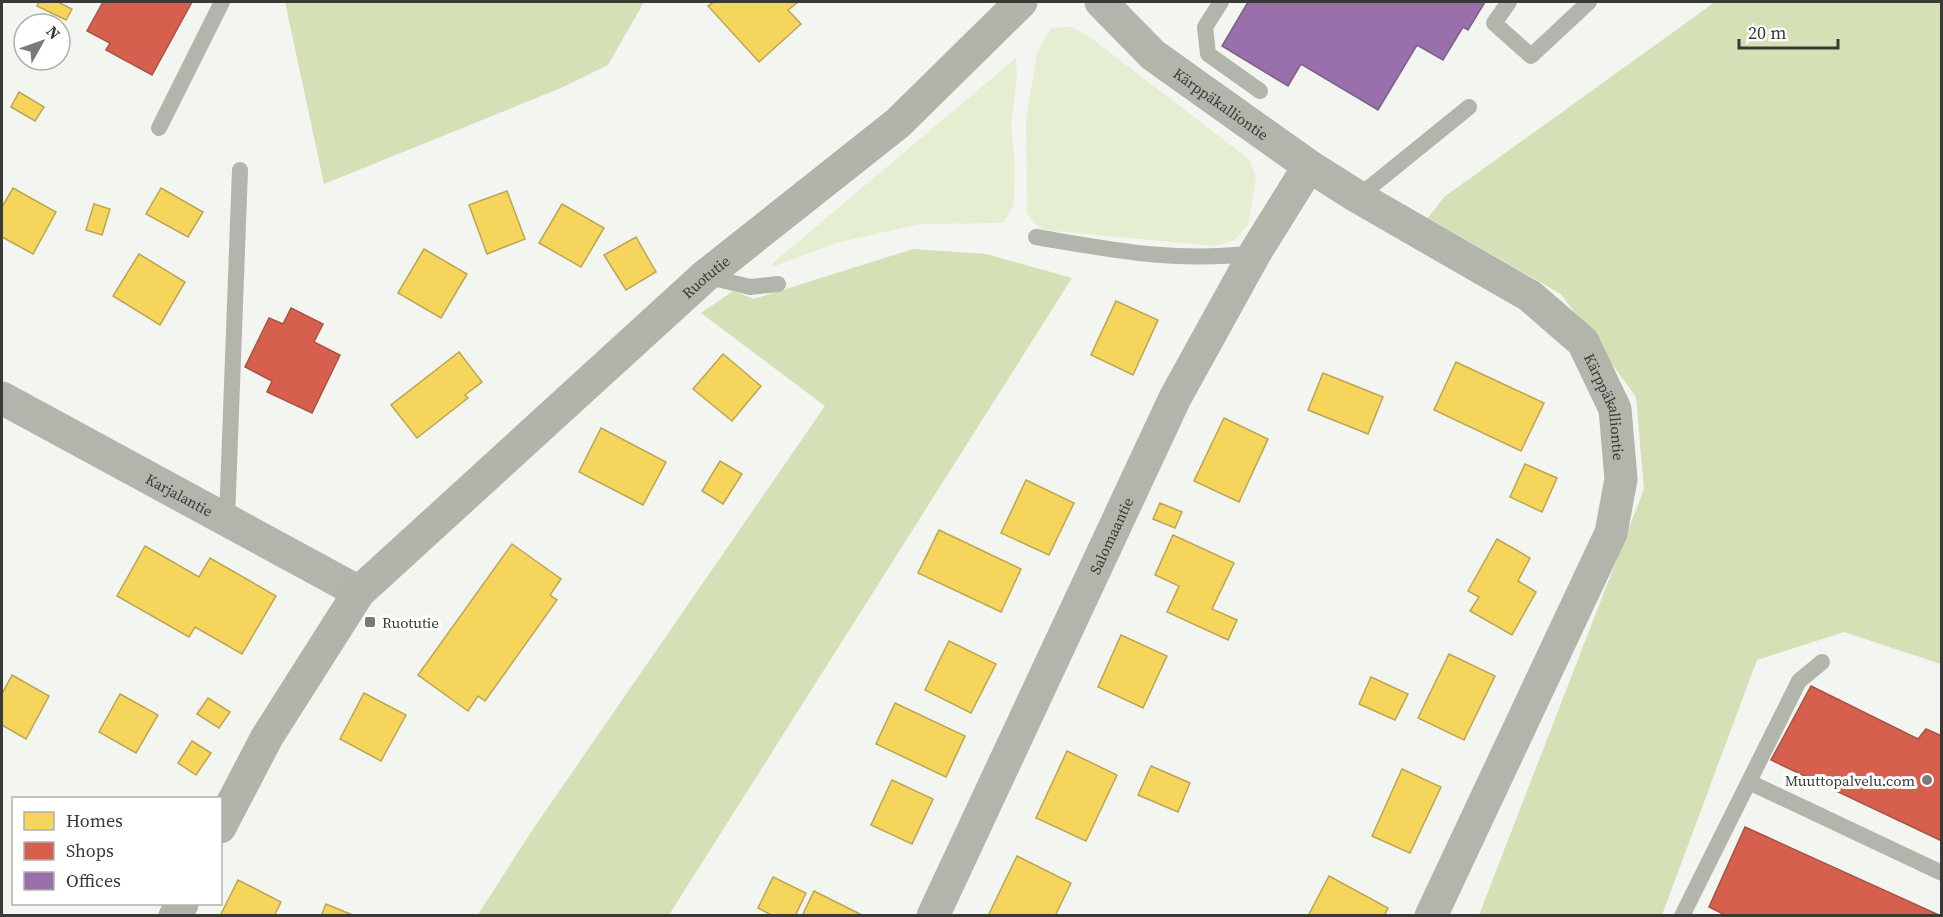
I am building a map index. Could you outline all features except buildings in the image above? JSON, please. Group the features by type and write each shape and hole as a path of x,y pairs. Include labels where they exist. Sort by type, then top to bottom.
{"street":[{"name":"Ruotutie","path":"222,823 267,737 359,592 705,276 898,123 1021,2"},
{"name":"Kärppäkalliontie","path":"1101,2 1153,55 1309,166 1358,197 1530,296 1583,342 1615,409 1620,479 1611,533 1431,915"},
{"name":"Salomaantie","path":"933,915 1175,398 1255,254 1309,166"},
{"name":"Karjalantie","path":"2,398 359,592"}],"lane":[{"path":"159,128 222,2"},
{"path":"1221,2 1204,27 1208,54 1260,91"},
{"path":"1509,2 1494,23 1531,56 1589,2"},
{"path":"1358,197 1469,107"},
{"path":"227,520 240,170"},
{"path":"1036,237 1156,257 1220,258 1255,254"},
{"path":"705,276 750,287 778,284"},
{"path":"1682,915 1799,681 1822,662"},
{"path":"1749,782 1941,873"}],"green space":[{"path":"285,2 644,2 608,65 561,88 324,184"},
{"path":"1715,2 1941,2 1941,664 1844,632 1757,660 1662,915 1479,915 1644,489 1636,397 1561,294 1428,218 1444,197"},
{"path":"1072,27 1091,38 1250,160 1256,180 1248,225 1235,240 1214,246 1045,230 1035,224 1027,213 1026,119 1037,53 1051,28"},
{"path":"1016,58 1017,77 1011,126 1015,163 1014,205 1003,223 920,224 836,243 773,267 773,263"},
{"path":"913,249 986,254 1072,278 669,915 477,916 531,832 825,406 701,313 733,291 754,299"}],"place":[{"name":"Ruotutie","path":"370,622"},
{"name":"Muuttopalvelu.com","path":"1927,780"}]}
